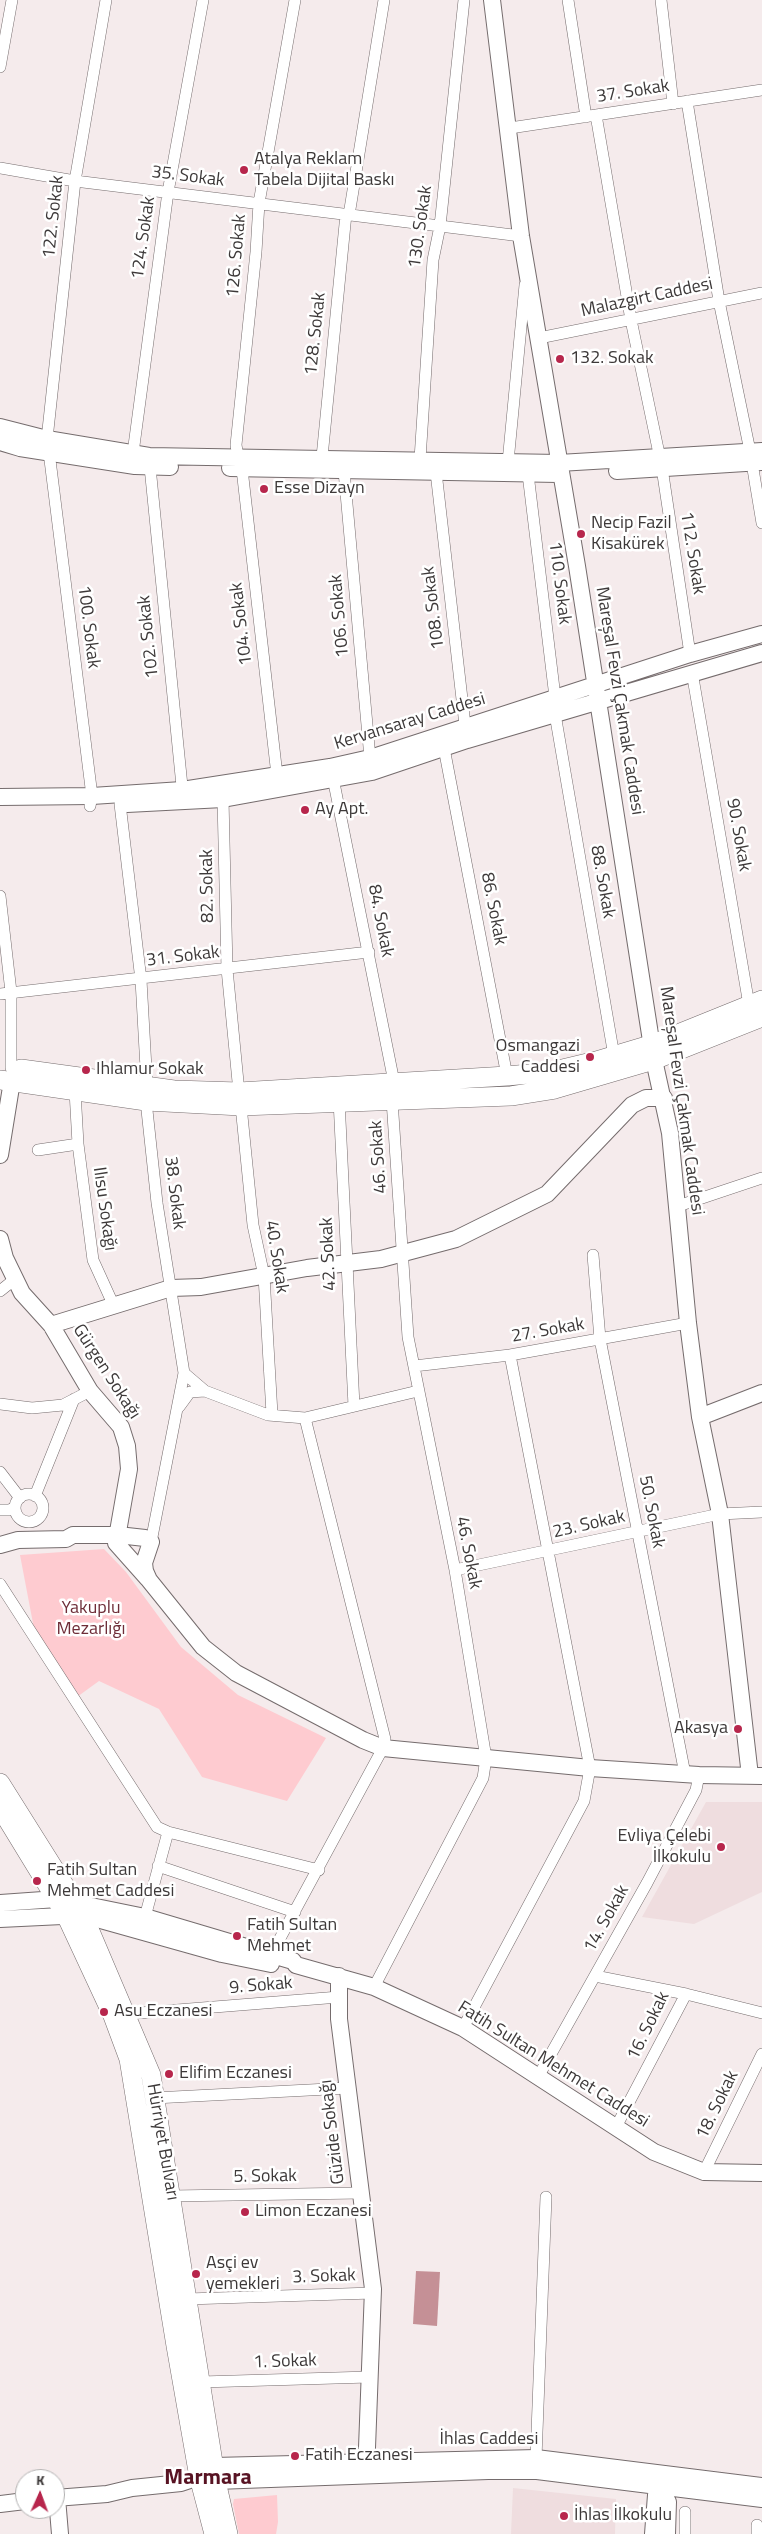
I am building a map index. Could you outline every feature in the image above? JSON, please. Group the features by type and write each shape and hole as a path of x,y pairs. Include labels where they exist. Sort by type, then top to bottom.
{"main road":[{"path":"240,1099 393,1091 512,1096 546,1090 653,1052 758,1007"},
{"path":"6,1074 75,1091 240,1099 339,1100 393,1091 550,1072 614,1056 653,1052"},
{"path":"6,1074 147,1094"},
{"name":"Hürriyet Bulvarı","path":"0,1782 71,1908 127,2014 150,2075 201,2382 214,2534"},
{"name":"Hürriyet Bulvarı","path":"0,1807 71,1908 129,2060 208,2478 228,2534"}],"street":[{"path":"0,67 12,0"},
{"name":"122. Sokak","path":"48,445 75,181 106,0"},
{"name":"124. Sokak","path":"142,460 168,192 203,0"},
{"name":"126. Sokak","path":"240,463 236,445 256,252 259,203 295,0"},
{"name":"128. Sokak","path":"322,464 347,214 384,0"},
{"name":"130. Sokak","path":"429,466 433,260 440,226 464,0"},
{"name":"Mareşal Fevzi Çakmak Caddesi","path":"492,0 510,128 521,236 597,693 653,1052 664,1098 678,1206 688,1323 700,1417 720,1514 756,1776"},
{"name":"112. Sokak","path":"568,0 660,463 690,654"},
{"path":"661,0 673,104"},
{"name":"37. Sokak","path":"510,128 762,90"},
{"path":"687,101 719,301 757,457 762,523"},
{"name":"35. Sokak","path":"0,168 75,181 521,236"},
{"path":"508,462 527,268"},
{"name":"Malazgirt Caddesi","path":"539,338 762,293"},
{"path":"0,427 48,445"},
{"path":"0,442 48,445 142,460 429,466 508,462 560,469"},
{"name":"100. Sokak","path":"48,445 91,801"},
{"path":"429,466 528,474 560,469 757,457"},
{"name":"102. Sokak","path":"142,460 183,796"},
{"name":"104. Sokak","path":"240,463 277,775"},
{"name":"106. Sokak","path":"343,465 370,758"},
{"name":"108. Sokak","path":"429,466 466,733"},
{"name":"110. Sokak","path":"528,474 556,697"},
{"name":"Kervansaray Caddesi","path":"0,808 183,796 223,800 332,773 370,758 466,733 555,714 597,693 690,654 762,634"},
{"name":"Kervansaray Caddesi","path":"0,797 120,804 183,796 277,775 372,772 444,748 466,733 556,697 597,693 692,672 762,652"},
{"name":"90. Sokak","path":"692,672 758,1007"},
{"name":"88. Sokak","path":"555,714 614,1056"},
{"name":"86. Sokak","path":"444,748 507,1076"},
{"name":"84. Sokak","path":"332,773 369,952 393,1091"},
{"name":"82. Sokak","path":"223,800 228,969 240,1099"},
{"name":"38. Sokak","path":"120,804 141,980 147,1094 157,1203 184,1373 151,1542"},
{"path":"0,896 6,993 6,1074 0,1155"},
{"name":"31. Sokak","path":"6,993 141,980 369,952"},
{"name":"Ilısu Sokağı","path":"75,1091 78,1144 93,1260 114,1304"},
{"name":"46. Sokak","path":"374,1987 483,1778 486,1758 454,1570 408,1338 393,1091"},
{"path":"51,1324 171,1288 201,1287 404,1254 456,1239 547,1194 632,1105 646,1098 664,1098"},
{"name":"40. Sokak","path":"240,1099 253,1224 264,1276 272,1414"},
{"name":"42. Sokak","path":"339,1100 354,1406"},
{"path":"38,1150 78,1144"},
{"path":"678,1206 761,1182"},
{"name":"Gürgen Sokağı","path":"0,1239 5,1258 22,1293 51,1324 90,1391 121,1427 126,1446 128,1469 117,1539"},
{"name":"50. Sokak","path":"592,1255 600,1339 637,1532 692,1775"},
{"path":"0,1291 15,1279"},
{"name":"27. Sokak","path":"414,1366 510,1355 688,1323"},
{"path":"464,2028 584,1802 590,1768 510,1355"},
{"path":"184,1373 205,1392"},
{"path":"0,1404 32,1408 63,1405 90,1391"},
{"path":"178,1408 190,1392 205,1392 268,1415 305,1418 418,1391"},
{"path":"700,1417 762,1393"},
{"path":"35,1496 74,1399"},
{"path":"271,1955 319,1870 383,1748 385,1738 305,1418"},
{"path":"0,1472 17,1503 17,1515 22,1520 35,1521 41,1515 42,1503 35,1496 27,1495 17,1503 9,1510 0,1510"},
{"name":"23. Sokak","path":"454,1570 547,1552 720,1514 762,1512"},
{"path":"18,1540 22,1520"},
{"path":"0,1545 18,1540 66,1539 72,1535 117,1539 141,1548 151,1542"},
{"path":"117,1539 193,1636 218,1660 258,1685 363,1740 383,1748 590,1768 692,1775 756,1776"},
{"path":"149,1580 144,1563 151,1542"},
{"path":"151,1542 156,1574 188,1620 214,1647 245,1670 350,1725 383,1748"},
{"path":"0,1584 157,1826 168,1832 319,1870"},
{"name":"14. Sokak","path":"538,2077 696,1790 692,1775"},
{"path":"145,1917 168,1832"},
{"path":"158,1866 295,1912"},
{"path":"0,1903 71,1908"},
{"path":"0,1919 71,1908"},
{"name":"Fatih Sultan Mehmet Caddesi","path":"71,1908 145,1917 293,1961 296,1965 374,1987 464,2028 654,2152 704,2172 762,2173"},
{"name":"Fatih Sultan Mehmet Caddesi","path":"71,1908 222,1954 290,1969 296,1965"},
{"name":"Güzide Sokağı","path":"339,1976 339,2019 373,2293 366,2469"},
{"name":"16. Sokak","path":"595,1976 686,1994 616,2127"},
{"path":"686,1994 762,2013"},
{"name":"9. Sokak","path":"127,2014 339,1997"},
{"name":"18. Sokak","path":"704,2172 762,2054"},
{"path":"154,2098 348,2088"},
{"name":"5. Sokak","path":"171,2196 360,2193"},
{"path":"536,2465 546,2197"},
{"name":"3. Sokak","path":"187,2299 373,2293"},
{"name":"1. Sokak","path":"201,2382 369,2377"},
{"name":"İhlas Caddesi","path":"65,2497 107,2494 132,2488 208,2478 366,2469 536,2465 661,2480 762,2486"},
{"path":"652,2534 656,2495 661,2480"},
{"path":"661,2480 668,2502 667,2534"},
{"name":"İhlas Caddesi","path":"661,2480 762,2499"},
{"path":"0,2504 15,2502"},
{"path":"684,2534 685,2512"},
{"path":"58,2519 60,2534"}],"shaded area":[{"name":"Evliya Çelebi İlkokulu","path":"706,1802 762,1802 762,1892 694,1924 642,1917"},
{"path":"416,2271 440,2272 437,2326 413,2324"},
{"name":"İhlas İlkokulu","path":"513,2488 616,2499 615,2534 511,2534"}],"green space":[{"name":"Yakuplu Mezarlığı","path":"104,1549 126,1572 181,1647 238,1695 326,1738 287,1801 202,1777 159,1709 99,1681 77,1697 36,1639 20,1555"},
{"path":"277,2495 278,2522 276,2534 239,2534 233,2504 234,2499"}],"place":[{"name":"Atalya Reklam Tabela Dijital Baskı","path":"244,170"},
{"name":"132. Sokak","path":"560,359"},
{"name":"Esse Dizayn","path":"264,489"},
{"name":"Necip Fazil Kisakürek","path":"581,534"},
{"name":"Ay Apt.","path":"305,810"},
{"name":"Osmangazi Caddesi","path":"590,1057"},
{"name":"Ihlamur Sokak","path":"86,1070"},
{"name":"Akasya","path":"738,1729"},
{"name":"Evliya Çelebi İlkokulu","path":"721,1847"},
{"name":"Fatih Sultan Mehmet Caddesi","path":"37,1881"},
{"name":"Fatih Sultan Mehmet","path":"237,1936"},
{"name":"Asu Eczanesi","path":"104,2012"},
{"name":"Elifim Eczanesi","path":"169,2074"},
{"name":"Limon Eczanesi","path":"245,2212"},
{"name":"Asçi ev yemekleri","path":"196,2274"},
{"name":"Fatih Eczanesi","path":"295,2456"},
{"name":"İhlas İlkokulu","path":"564,2516"}],"district":[{"name":"Marmara","path":"208,2479"}]}
